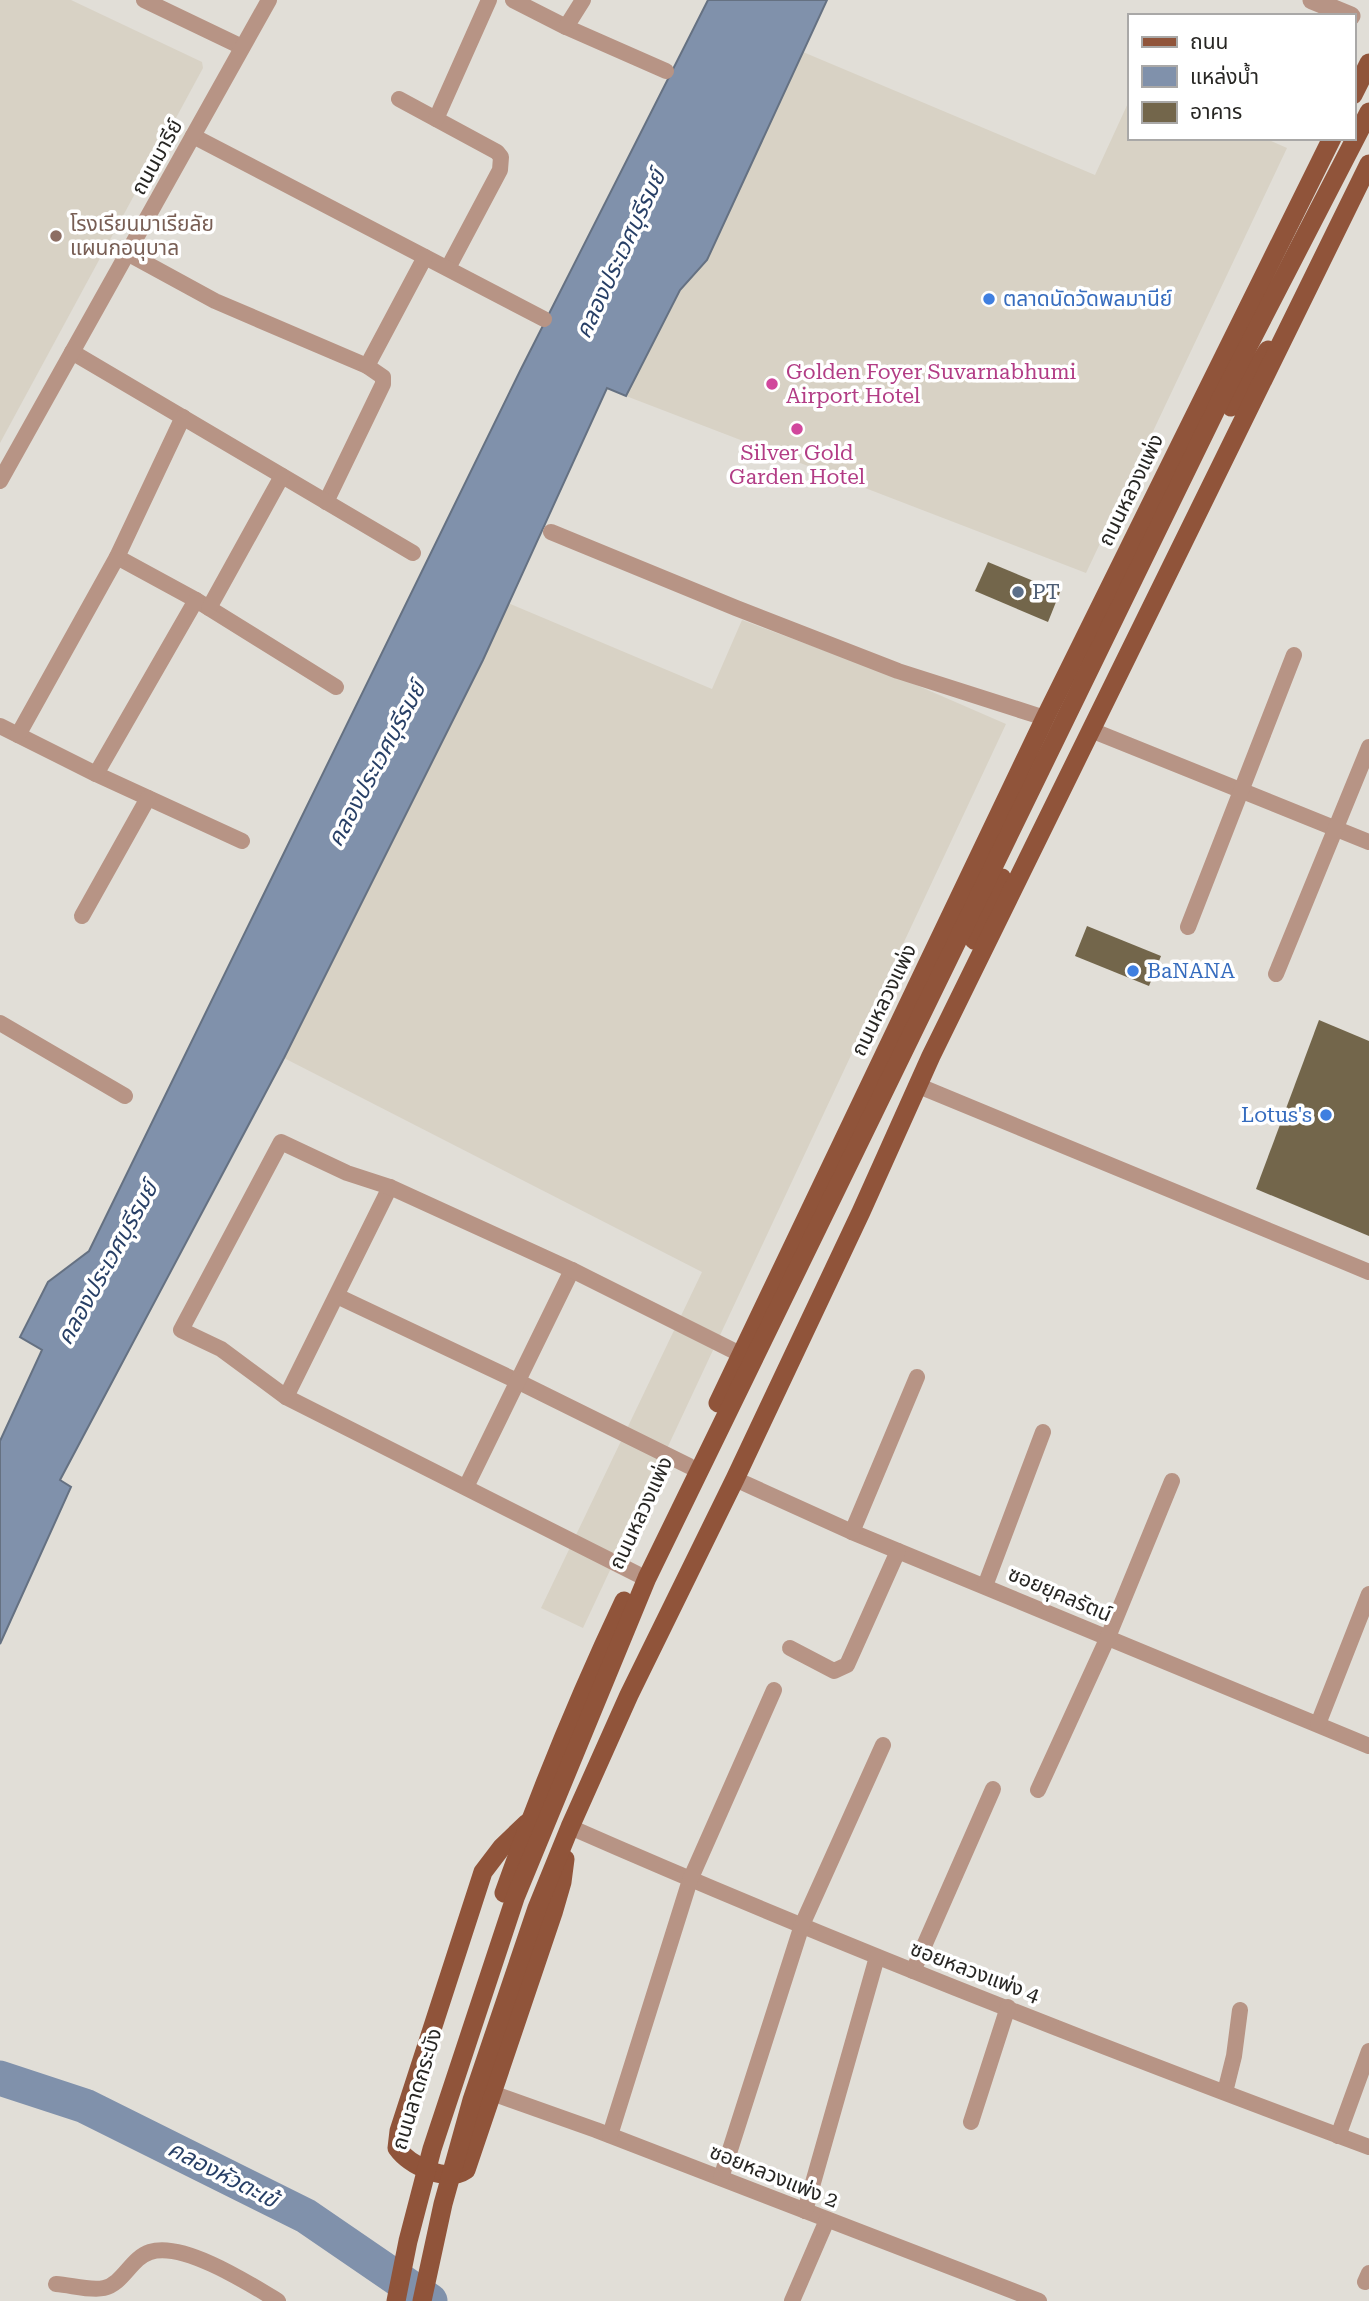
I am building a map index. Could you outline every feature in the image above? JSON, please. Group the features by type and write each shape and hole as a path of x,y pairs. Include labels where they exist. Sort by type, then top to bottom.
{"main road":[{"path":"1355,91 1369,63"},
{"path":"1355,139 1369,112"},
{"name":"ถนนหลวงแพ่ง","path":"504,1894 529,1821 600,1653 740,1354 1045,718 1331,140"},
{"path":"396,2301 408,2241 432,2149 515,1898 647,1578 1223,395 1355,140"},
{"path":"422,2301 443,2204 472,2100 537,1908 569,1829 629,1695 735,1479 931,1056 1369,164"},
{"path":"410,2301 442,2162 470,2060 522,1912 580,1770 824,1266 1023,832 1226,416 1246,381 1302,302"},
{"path":"529,1821 502,1847 482,1872 400,2131 397,2148 403,2157 451,2176 466,2170 556,1903 562,1882 569,1829"},
{"name":"ถนนลาดกระบัง","path":"386,2301 408,2195 439,2089 504,1894"}],"street":[{"path":"144,0 242,47"},
{"name":"ถนนมารีย์","path":"0,481 269,0"},
{"path":"436,118 489,0"},
{"path":"513,0 566,27 666,71"},
{"path":"566,27 583,0"},
{"path":"1312,0 1347,14"},
{"path":"398,99 497,152 502,163 448,268"},
{"path":"193,136 544,319"},
{"path":"127,253 215,301 368,366 383,377 383,384 326,502"},
{"path":"368,366 425,257"},
{"path":"72,352 412,553"},
{"path":"18,735 117,557 183,417"},
{"path":"96,774 282,476"},
{"path":"551,532 898,671 1045,718"},
{"path":"117,557 202,604 336,687"},
{"path":"1188,927 1294,655"},
{"path":"0,726 96,774 242,841"},
{"path":"1091,730 1369,842"},
{"path":"1276,974 1369,747"},
{"path":"82,916 148,798"},
{"path":"0,1023 125,1096"},
{"path":"919,1086 1369,1272"},
{"path":"637,1574 286,1396 221,1349 181,1330 281,1142 347,1173 390,1187 572,1270 740,1354"},
{"path":"286,1396 390,1187"},
{"path":"466,1487 572,1270"},
{"path":"337,1296 689,1466"},
{"path":"852,1532 917,1377"},
{"path":"985,1586 1043,1432"},
{"name":"ซอยยุคลรัตน์","path":"735,1479 852,1532 1369,1746"},
{"path":"1038,1790 1108,1637 1172,1481"},
{"path":"790,1648 834,1671 847,1665 898,1551"},
{"path":"1318,1724 1369,1594"},
{"path":"610,2135 690,1880 774,1690"},
{"path":"721,2178 802,1925 883,1745"},
{"path":"913,1971 993,1789"},
{"name":"ซอยหลวงแพ่ง 4","path":"569,1829 877,1957 1369,2147"},
{"path":"804,2211 877,1957"},
{"path":"971,2122 1008,2007"},
{"path":"1225,2092 1234,2056 1240,2010"},
{"path":"1338,2136 1369,2051"},
{"name":"ซอยหลวงแพ่ง 2","path":"492,2092 1039,2301"},
{"path":"792,2301 827,2220"},
{"path":"56,2284 101,2289 116,2281 137,2258 150,2252 169,2252 200,2259 237,2276 278,2301"}],"shaded area":[{"name":"โรงเรียนมาเรียลัย แผนกอนุบาล","path":"0,0 71,0 202,62 203,68 0,443"},
{"name":"ตลาดนัดวัดพลมานีย์","path":"803,52 1095,175 1128,103 1128,140 1269,140 1287,148 1086,573 626,396 680,290 707,260"},
{"path":"508,603 712,689 742,620 907,681 1006,724 583,1628 541,1608 702,1272 284,1058 483,660"}],"water":[{"name":"คลองประเวศบุรีรมย์","path":"708,0 827,0 707,260 680,290 626,396 607,388 483,660 284,1058 60,1480 71,1487 0,1644 0,1441 42,1350 20,1337 48,1282 89,1251 521,369"}],"building":[{"name":"PT","path":"988,562 1060,592 1048,622 975,591"},
{"name":"BaNANA","path":"1087,926 1161,956 1149,986 1075,956"},
{"name":"Lotus's","path":"1319,1020 1369,1041 1369,1236 1256,1189"}],"waterway":[{"name":"คลองหัวตะเข้","path":"0,2078 85,2106 306,2216 430,2301"}],"place":[{"name":"โรงเรียนมาเรียลัย แผนกอนุบาล","path":"56,236"},
{"name":"ตลาดนัดวัดพลมานีย์","path":"989,299"},
{"name":"Golden Foyer Suvarnabhumi Airport Hotel","path":"772,384"},
{"name":"Silver Gold Garden Hotel","path":"797,429"},
{"name":"PT","path":"1018,592"},
{"name":"BaNANA","path":"1133,971"},
{"name":"Lotus's","path":"1326,1115"}]}
